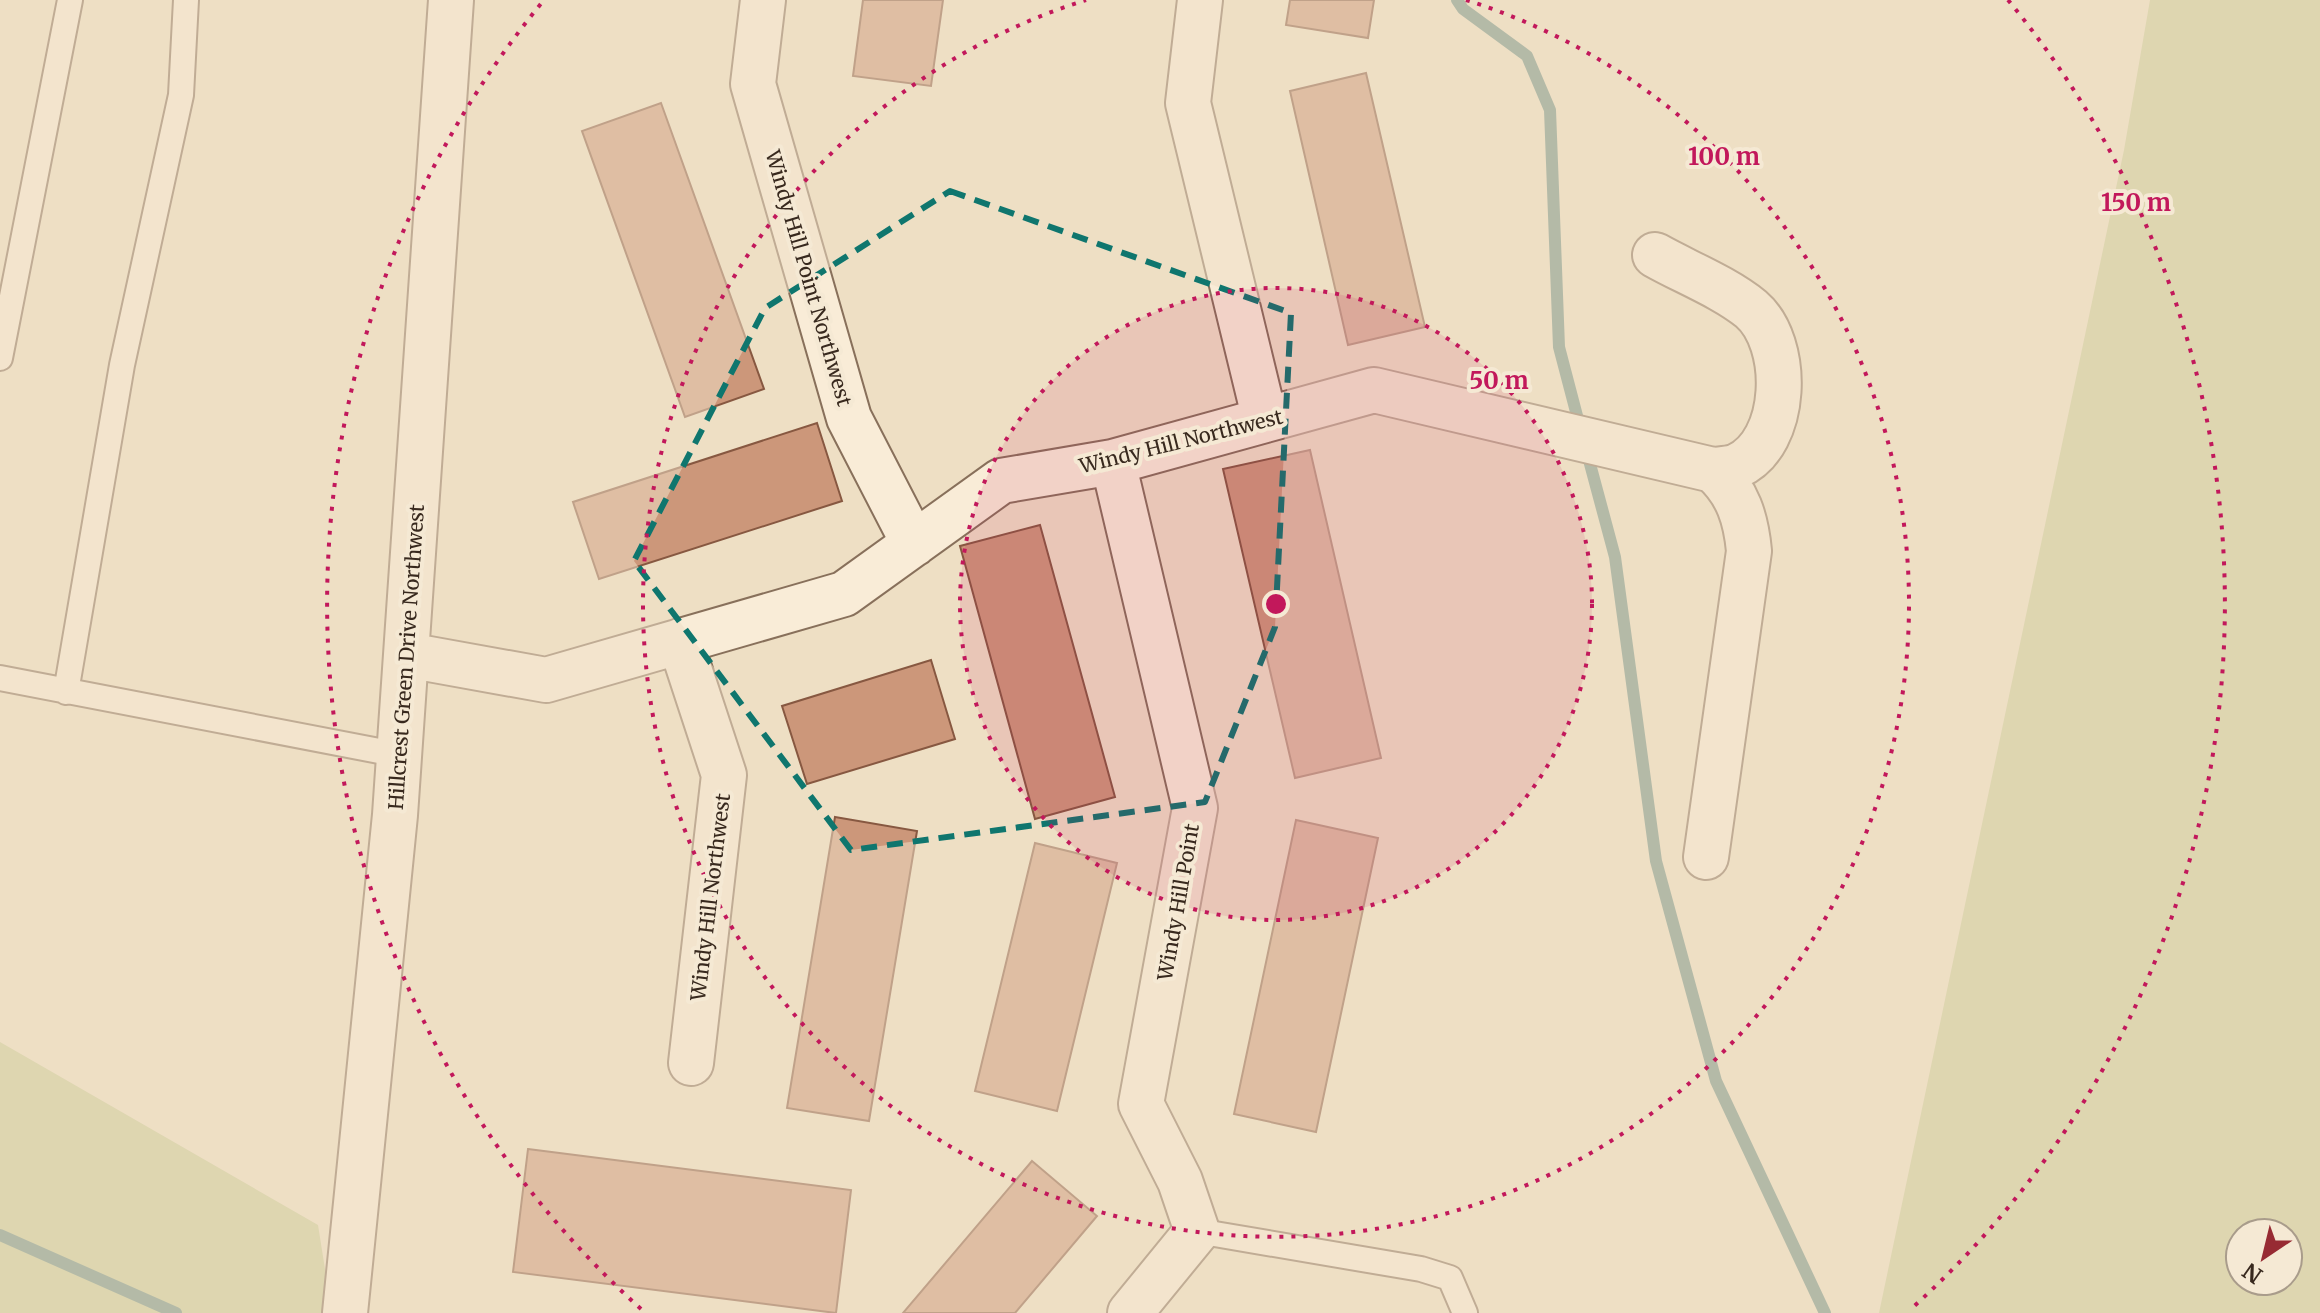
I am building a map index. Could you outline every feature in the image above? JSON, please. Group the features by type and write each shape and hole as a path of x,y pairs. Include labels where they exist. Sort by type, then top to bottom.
{"street":[{"name":"Hillcrest Green Drive Northwest","path":"345,1313 400,755 451,0"},
{"name":"Windy Hill Point Northwest","path":"763,0 753,84 849,418 914,544"},
{"path":"1200,0 1188,103 1265,420"},
{"path":"1655,255 1751,309 1768,329 1779,368 1778,404 1766,435 1738,465 1713,470 1740,505 1746,520 1749,551 1706,857"},
{"name":"Windy Hill Northwest","path":"407,655 546,680 844,594 1001,481 1113,462 1374,390 1713,470"},
{"name":"Windy Hill Point","path":"1113,462 1195,808 1141,1104 1180,1181 1197,1231"},
{"name":"Windy Hill Northwest","path":"680,641 724,775 691,1063"},
{"path":"1130,1313 1197,1231"}],"lane":[{"path":"0,358 70,0"},
{"path":"66,692 122,365 181,95 186,0"},
{"path":"0,678 400,755"},
{"path":"1197,1231 1421,1269 1450,1278 1465,1313"}],"highlighted area":[{"path":"950,191 1291,313 1275,627 1205,802 851,850 634,561 765,308"}],"green space":[{"path":"2150,0 2320,0 2320,1313 1879,1313 2124,150"},
{"path":"0,1042 318,1225 332,1313 0,1313"}],"building":[{"path":"863,0 943,0 931,86 853,76"},
{"path":"1290,0 1374,0 1368,38 1286,25"},
{"path":"1366,73 1425,327 1348,345 1290,91"},
{"path":"661,103 764,389 685,417 582,131"},
{"path":"817,423 842,501 599,579 573,502"},
{"path":"1310,450 1381,758 1295,778 1223,469"},
{"path":"1040,525 1115,797 1035,819 960,546"},
{"path":"931,660 955,739 807,784 782,706"},
{"path":"835,817 917,831 869,1121 787,1108"},
{"path":"1296,820 1378,838 1316,1132 1234,1114"},
{"path":"1035,843 1117,863 1057,1111 975,1091"},
{"path":"528,1149 851,1190 836,1313 513,1272"},
{"path":"1032,1161 1097,1216 1015,1313 903,1313"}],"waterway":[{"path":"1457,0 1463,9 1527,56 1550,110 1559,347 1581,431"},
{"path":"1586,449 1615,557 1656,861 1716,1081 1825,1313"},
{"path":"0,1235 176,1313"}]}
